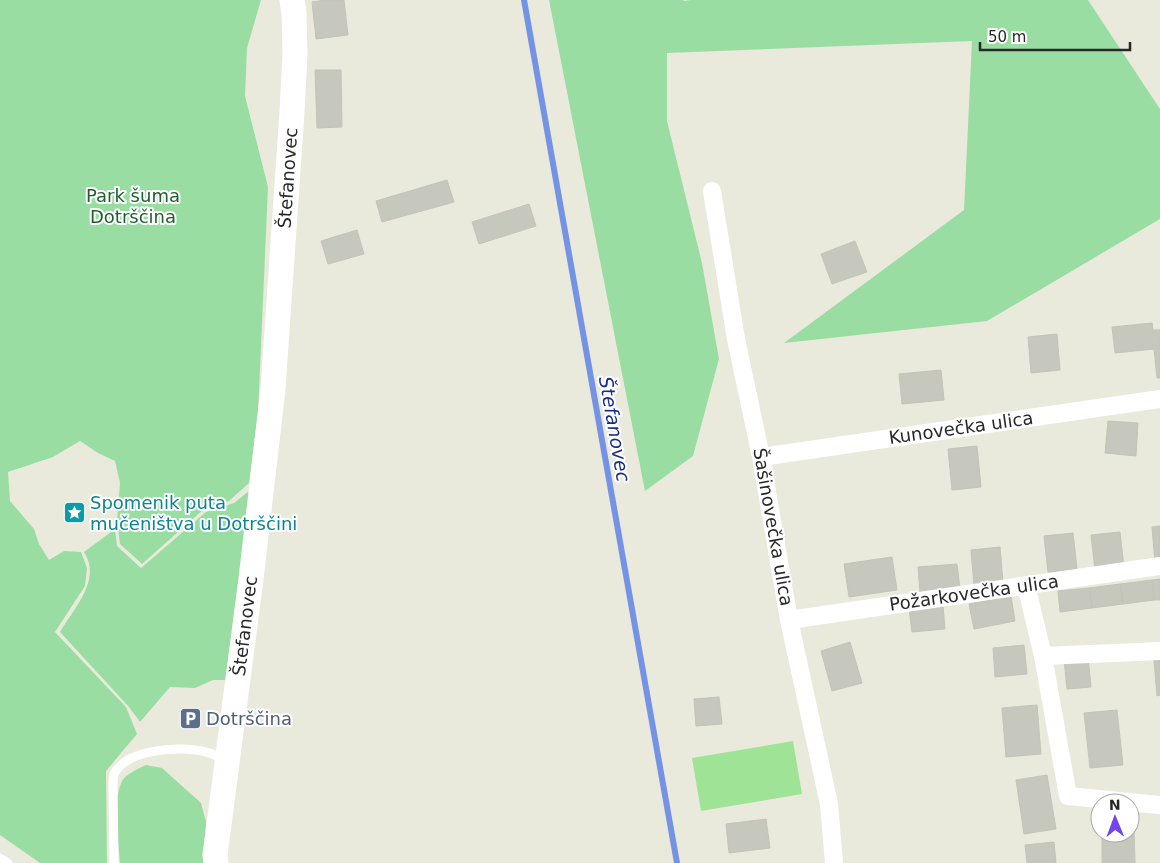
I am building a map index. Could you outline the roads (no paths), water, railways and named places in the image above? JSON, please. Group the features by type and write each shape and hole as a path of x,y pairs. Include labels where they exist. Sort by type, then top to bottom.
{"street":[{"name":"Štefanovec","path":"216,863 273,389 295,54 292,0"},
{"name":"Šašinovečka ulica","path":"712,191 736,339 761,458 789,620 829,804 834,863"},
{"name":"Kunovečka ulica","path":"761,458 1160,399"},
{"name":"Požarkovečka ulica","path":"789,620 1160,566"},
{"path":"1026,585 1042,656 1068,796 1160,805"},
{"path":"1042,656 1160,651"}],"lane":[{"path":"114,863 114,774 123,765 133,757 171,748 198,750 213,754 227,761"},
{"path":"0,858 8,863"}],"waterway":[{"name":"Štefanovec","path":"524,0 677,863"}],"place":[{"name":"Spomenik puta mučeništva u Dotrščini","path":"74,513"},
{"name":"Dotrščina","path":"190,719"}],"park label":[{"name":"Park šuma Dotrščina","path":"133,206"}]}
